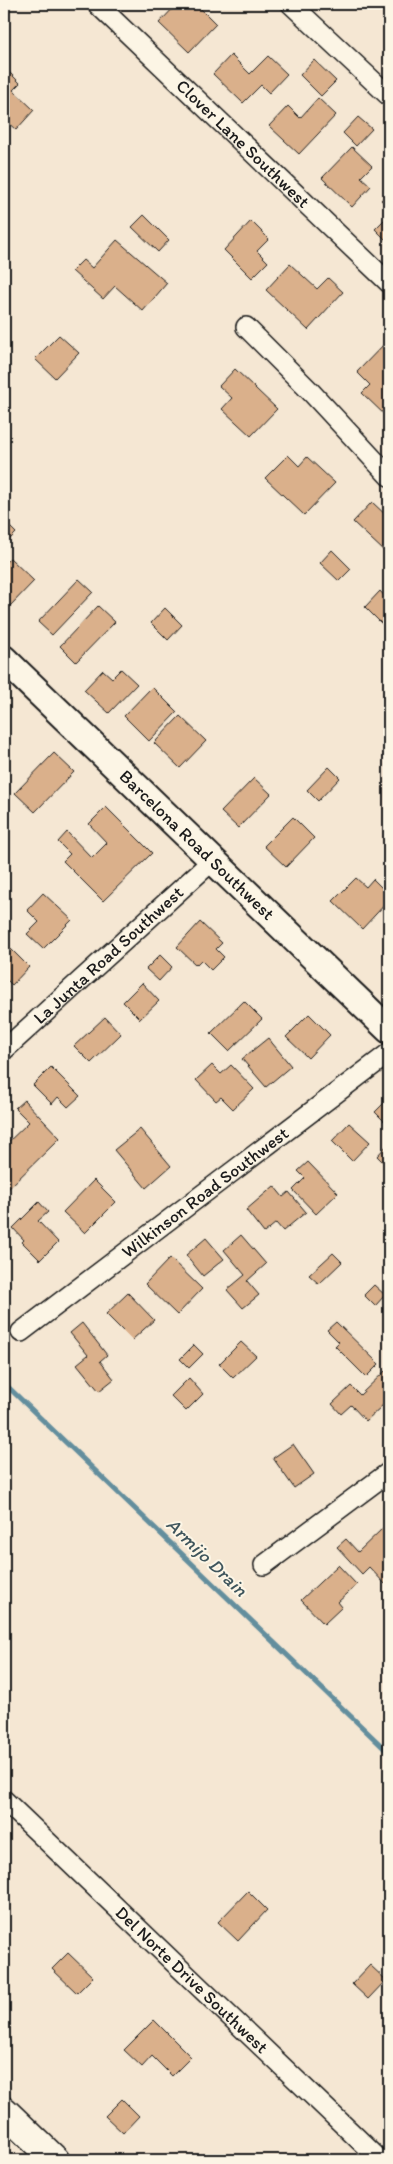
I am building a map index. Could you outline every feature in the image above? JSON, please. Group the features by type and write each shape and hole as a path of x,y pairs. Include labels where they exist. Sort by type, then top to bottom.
{"main road":[{"path":"4,2111 55,2160"}],"street":[{"name":"Clover Lane Southwest","path":"98,4 389,283"},
{"path":"291,4 389,96"},
{"path":"246,327 310,390 389,476"},
{"name":"Barcelona Road Southwest","path":"4,659 389,1030"},
{"name":"La Junta Road Southwest","path":"4,1050 213,860"},
{"name":"Wilkinson Road Southwest","path":"21,1332 389,1054"},
{"path":"264,1565 389,1472"},
{"name":"Del Norte Drive Southwest","path":"4,1800 380,2160"}],"building":[{"path":"177,4 196,4 216,24 189,52 159,23"},
{"path":"231,55 250,74 268,56 287,74 269,93 261,85 243,103 213,74"},
{"path":"314,60 336,81 321,96 300,75"},
{"path":"4,67 20,83 13,90 34,110 16,130 4,119"},
{"path":"318,98 336,115 299,154 269,126 288,106 300,118"},
{"path":"358,117 372,129 356,146 343,133"},
{"path":"352,147 372,166 361,177 371,186 352,207 322,178"},
{"path":"389,192 389,208 381,200"},
{"path":"144,215 169,240 158,252 132,227"},
{"path":"389,215 389,243 375,229"},
{"path":"251,221 269,239 257,251 268,262 252,278 224,250"},
{"path":"117,240 167,283 143,311 115,286 103,299 72,271 83,260 92,268"},
{"path":"290,264 317,289 328,278 343,292 308,330 266,290"},
{"path":"59,335 79,353 55,378 35,359"},
{"path":"389,339 389,419 362,393 370,385 357,372"},
{"path":"235,369 277,409 251,436 222,409 232,398 219,386"},
{"path":"288,455 299,466 307,457 335,483 304,515 265,478"},
{"path":"372,502 389,518 389,548 385,552 353,522"},
{"path":"6,523 16,533 4,545 4,525"},
{"path":"332,550 351,569 339,581 320,563"},
{"path":"10,558 34,581 10,606 4,600 4,564"},
{"path":"79,579 93,592 52,635 38,622"},
{"path":"380,591 389,601 389,622 385,627 365,607"},
{"path":"98,606 115,622 76,662 60,646"},
{"path":"165,608 182,625 168,640 151,623"},
{"path":"121,669 137,684 109,713 84,690 103,670 112,678"},
{"path":"152,687 177,712 149,741 124,716"},
{"path":"180,716 206,741 180,768 154,743"},
{"path":"54,753 74,772 35,812 15,793"},
{"path":"329,767 340,778 318,801 307,790"},
{"path":"254,778 271,794 238,828 221,812"},
{"path":"106,807 152,853 103,901 63,861 70,854 58,842 67,832 92,858 107,843 89,824"},
{"path":"293,817 314,838 286,867 264,846"},
{"path":"356,878 366,887 373,879 389,895 389,900 362,929 333,901"},
{"path":"43,893 72,920 43,949 27,934 39,922 27,910"},
{"path":"200,922 222,943 216,949 224,957 211,970 201,960 196,965 177,947"},
{"path":"4,942 29,967 12,985 4,977"},
{"path":"160,955 172,967 159,981 146,969"},
{"path":"142,983 159,1001 140,1019 123,1002"},
{"path":"244,1001 262,1019 229,1051 211,1033"},
{"path":"309,1014 330,1035 308,1058 286,1037"},
{"path":"105,1017 121,1034 91,1063 74,1046"},
{"path":"268,1038 291,1066 266,1087 242,1059"},
{"path":"212,1065 221,1074 231,1065 254,1089 233,1109 221,1097 216,1101 196,1080"},
{"path":"51,1067 80,1096 68,1107 58,1097 52,1104 33,1085"},
{"path":"389,1098 389,1126 375,1112"},
{"path":"24,1100 60,1138 4,1193 4,1146 29,1122 15,1108"},
{"path":"349,1123 370,1142 352,1161 332,1141"},
{"path":"140,1129 171,1166 146,1188 114,1150"},
{"path":"389,1143 389,1167 388,1167 377,1156"},
{"path":"308,1162 338,1193 316,1214 293,1190 305,1178 298,1171"},
{"path":"94,1180 116,1202 85,1233 63,1212"},
{"path":"274,1186 283,1197 289,1192 306,1212 283,1231 276,1223 264,1233 246,1210"},
{"path":"39,1202 48,1212 38,1221 58,1242 40,1260 22,1242 24,1240 13,1228"},
{"path":"241,1235 266,1264 247,1281 259,1295 243,1308 227,1290 245,1275 224,1250"},
{"path":"206,1238 224,1259 203,1276 186,1255"},
{"path":"333,1253 342,1262 319,1284 309,1275"},
{"path":"170,1258 202,1289 177,1315 145,1284"},
{"path":"374,1285 385,1295 375,1306 364,1295"},
{"path":"128,1293 154,1320 132,1340 106,1314"},
{"path":"336,1322 379,1364 366,1377 335,1346 339,1342 327,1330"},
{"path":"82,1323 107,1355 100,1361 114,1379 99,1391 77,1364 88,1355 70,1333"},
{"path":"241,1342 256,1356 233,1378 219,1364"},
{"path":"194,1345 203,1354 189,1368 180,1359"},
{"path":"385,1371 389,1376 389,1410 384,1404 366,1421 351,1405 341,1414 332,1404 351,1386 360,1395"},
{"path":"189,1378 203,1394 186,1411 171,1396"},
{"path":"293,1444 314,1474 294,1488 273,1458"},
{"path":"383,1528 389,1535 389,1580 385,1584 369,1567 362,1574 337,1547 346,1539 358,1552"},
{"path":"338,1565 357,1585 338,1602 342,1607 324,1624 301,1600"},
{"path":"248,1891 267,1910 238,1941 218,1922"},
{"path":"68,1953 93,1977 77,1993 52,1969"},
{"path":"370,1965 386,1980 368,1999 352,1984"},
{"path":"154,2020 191,2057 172,2076 152,2056 142,2067 124,2050"},
{"path":"122,2099 139,2116 123,2133 105,2116"}],"waterway":[{"name":"Armijo Drain","path":"4,1383 389,1753"}]}
